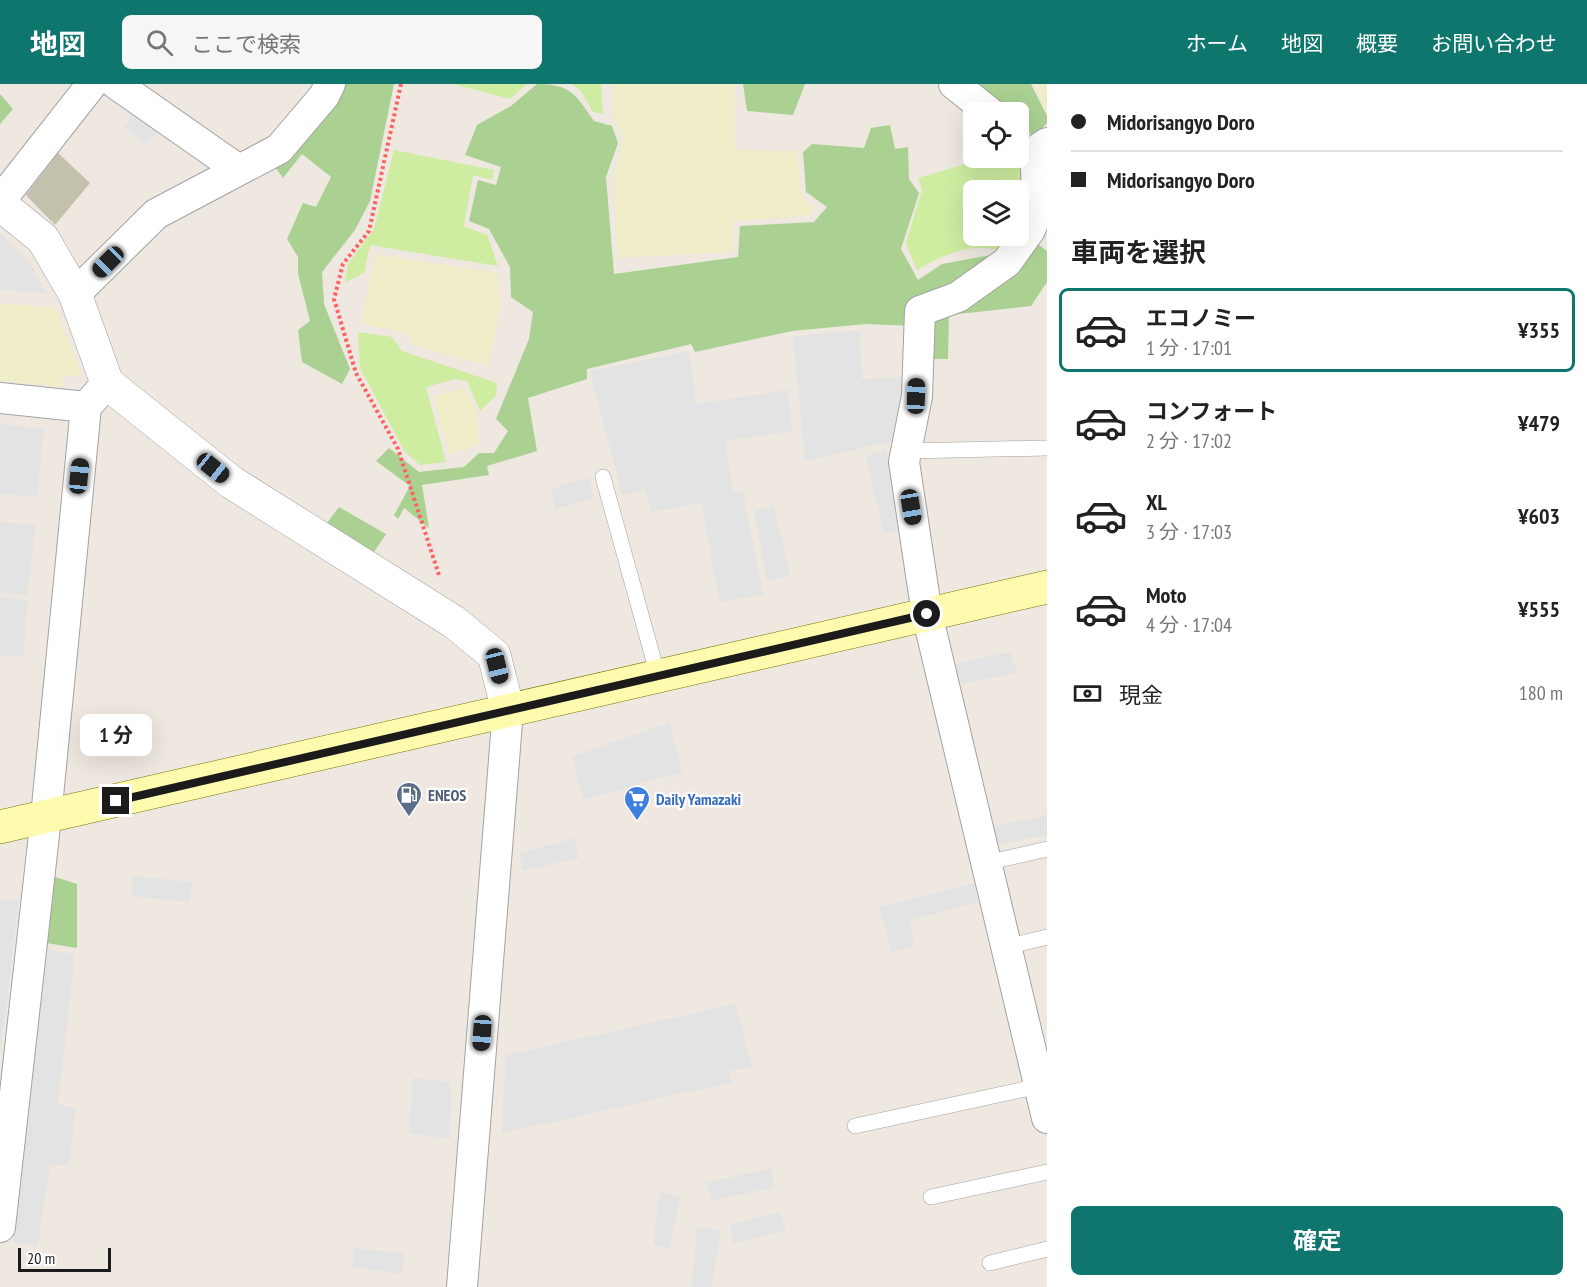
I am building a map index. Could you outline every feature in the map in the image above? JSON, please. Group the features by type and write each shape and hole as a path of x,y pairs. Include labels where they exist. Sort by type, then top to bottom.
{"main road":[{"path":"0,827 1047,587"}],"street":[{"path":"0,1227 96,395 75,294 43,239 0,202 92,84"},
{"path":"116,84 239,170"},
{"path":"75,294 156,214 279,149 324,96 330,84"},
{"path":"954,84 976,102"},
{"path":"1033,144 1038,210 1030,230 1007,262 958,297 920,311 916,396 904,462 927,614 1047,1118"},
{"path":"0,398 96,395 454,622 494,656 508,710 462,1287"}],"lane":[{"path":"907,451 1047,448"},
{"path":"603,477 658,676"},
{"path":"986,863 1047,849"},
{"path":"1006,947 1047,937"},
{"path":"855,1126 1040,1086"},
{"path":"931,1197 1047,1172"},
{"path":"990,1263 1047,1249"}],"path":[{"path":"401,84 369,231 343,264 334,299 356,373 398,449 454,622"}],"shaded area":[{"path":"134,111 159,131 146,144 124,127"},
{"path":"58,153 90,183 55,225 26,195"},
{"path":"0,233 31,264 47,294 0,289"},
{"path":"860,330 862,379 907,377 896,440 805,462 793,336"},
{"path":"689,351 696,404 788,390 792,431 725,441 733,491 743,491 763,595 720,602 701,503 652,512 645,490 622,495 590,371"},
{"path":"0,424 44,429 37,497 0,494"},
{"path":"886,450 900,529 884,533 866,456"},
{"path":"589,477 594,499 555,509 551,489"},
{"path":"774,506 790,576 767,581 754,511"},
{"path":"0,522 36,525 27,595 0,592"},
{"path":"0,597 28,600 23,657 0,655"},
{"path":"1010,652 1017,673 962,684 955,664"},
{"path":"670,722 682,772 583,800 573,756"},
{"path":"1047,815 1047,835 997,845 994,827"},
{"path":"574,838 579,858 522,871 520,853"},
{"path":"133,876 192,882 190,902 131,896"},
{"path":"974,883 978,902 909,921 915,945 892,953 879,907"},
{"path":"19,899 0,1056 0,900"},
{"path":"44,949 75,954 58,1104 76,1109 69,1165 50,1165 38,1245 13,1243"},
{"path":"735,1004 752,1066 729,1072 733,1082 502,1133 506,1055"},
{"path":"413,1078 451,1082 450,1139 409,1133"},
{"path":"770,1168 775,1187 711,1201 706,1183"},
{"path":"660,1192 680,1196 670,1248 653,1245"},
{"path":"781,1212 785,1231 734,1244 730,1225"},
{"path":"697,1228 721,1230 712,1287 691,1287"},
{"path":"353,1248 404,1253 402,1274 353,1267"}],"green space":[{"path":"338,84 394,84 370,201 355,230 322,272 324,304 350,369 342,384 302,362 298,330 310,321 298,274 298,257 287,239 303,203 316,207 331,177 302,154 283,178 273,164"},
{"path":"454,84 527,84 510,99"},
{"path":"537,84 565,89 577,98 594,121 612,126 618,143 606,177 614,274 738,257 740,226 814,222 827,207 806,192 803,152 812,144 864,148 871,128 890,125 895,149 908,147 909,179 919,193 901,249 918,280 942,264 991,255 1003,261 914,326 866,324 792,331 695,352 691,344 587,369 587,379 528,398 537,451 487,466 489,475 422,485 429,528 404,508 398,519 394,515 410,486 376,461 389,448 419,472 464,467 479,453 494,453 508,431 496,419 529,339 533,312 511,297 510,267 489,229 469,221 478,180 496,185 501,167 465,155 477,125 511,106"},
{"path":"572,84 601,84 603,114 593,112 581,91"},
{"path":"612,84 735,84 735,150 796,151 802,197 815,207 808,216 733,221 733,252 618,258 614,180 623,138 613,115"},
{"path":"743,84 805,84 793,115 747,111"},
{"path":"976,84 1031,84 1047,116 1047,123 1034,137 1029,132 1029,102 996,102"},
{"path":"1034,84 1047,84 1046,113"},
{"path":"0,94 13,109 0,124"},
{"path":"394,150 494,170 492,180 473,175 464,226 487,235 498,266 370,245 364,273 345,283 348,264 374,229"},
{"path":"963,165 963,168 1021,168 1022,180 963,180 963,246 1003,246 1000,251 990,248 968,249 947,255 917,270 906,243 922,190 918,178"},
{"path":"1034,241 1047,251 1047,282 1031,306 949,315 948,359 926,359 928,315"},
{"path":"375,254 498,273 501,305 488,366 412,345 408,333 361,324"},
{"path":"0,303 55,308 82,375 64,377 61,387 0,381"},
{"path":"358,332 392,337 402,351 497,383 496,396 480,411 467,381 456,379 426,387 446,462 420,465 405,452 360,368"},
{"path":"465,388 477,414 479,445 449,454 434,396"},
{"path":"339,507 386,534 374,552 327,523"},
{"path":"52,876 77,884 77,948 46,943"}],"place":[{"name":"ENEOS","path":"409,818"},
{"name":"Daily Yamazaki","path":"637,822"}],"route":[{"path":"116,801 927,614"}]}
